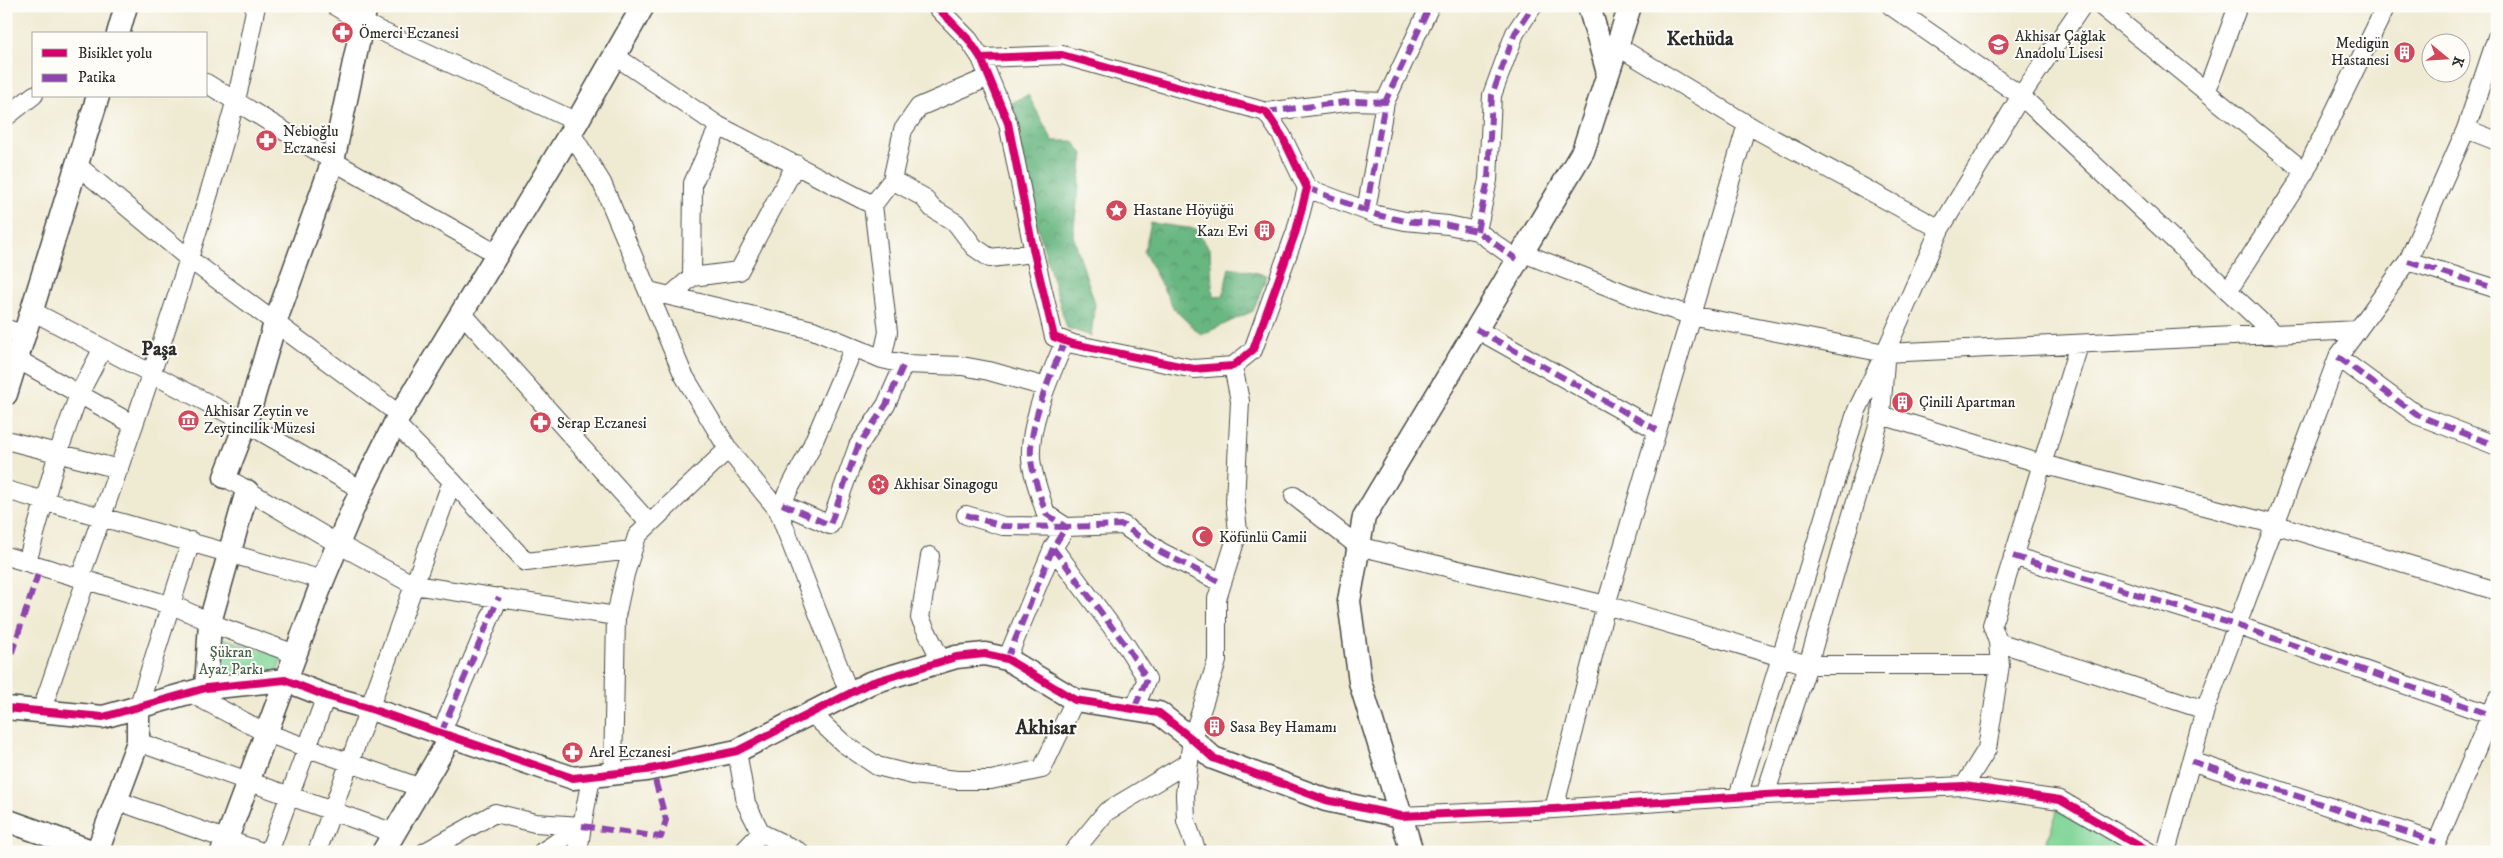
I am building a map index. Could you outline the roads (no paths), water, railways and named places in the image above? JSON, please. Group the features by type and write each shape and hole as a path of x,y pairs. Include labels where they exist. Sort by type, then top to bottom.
{"street":[{"path":"120,32 126,6"},
{"path":"41,712 102,517 151,374 236,101 256,6"},
{"path":"336,6 364,14 574,127 602,183 683,374 728,448 780,507 849,694"},
{"path":"224,845 323,580 362,490 397,419 574,127 643,6"},
{"path":"936,6 969,40 981,58 1008,123 1034,253 1054,336 1065,341 1194,368 1233,366 1253,350 1296,231 1307,188 1282,136 1266,112"},
{"path":"1366,211 1385,102 1430,6"},
{"path":"1477,232 1488,180 1492,95 1515,33 1532,6"},
{"path":"1589,6 1608,73"},
{"path":"1412,852 1360,682 1349,601 1364,517 1583,151 1630,6"},
{"path":"1892,6 2021,96 2275,335"},
{"path":"1738,797 1857,410 1885,353 1940,228 2021,96 2082,6"},
{"path":"2101,6 2306,172"},
{"path":"2207,90 2238,6"},
{"path":"2228,291 2306,172 2386,6"},
{"path":"364,14 333,161 275,323 246,423 225,477 338,544 414,585 616,616"},
{"path":"2166,852 2205,710 2239,626 2338,358 2408,261 2466,128 2497,37"},
{"path":"1617,46 1748,124 1940,228"},
{"path":"981,58 1062,55 1266,112 1354,101 1385,102"},
{"path":"615,56 719,126 796,164 872,205"},
{"path":"882,359 888,332 872,205 892,180 903,130 919,107 988,76"},
{"path":"208,84 333,161 498,254"},
{"path":"6,118 32,97"},
{"path":"6,394 17,359 15,331 32,311 97,98"},
{"path":"1554,809 1606,605 1690,315 1748,124"},
{"path":"692,277 692,184 719,126"},
{"path":"2466,128 2497,141"},
{"path":"670,296 692,277 739,271 796,164"},
{"path":"77,165 188,258 275,323 397,419 526,562 632,550"},
{"path":"892,180 923,197 932,208 956,223 974,247 990,258 1034,253"},
{"path":"1307,188 1366,211 1405,221 1448,225 1477,232 1519,256 1647,302 1690,315 1885,353 2358,330"},
{"path":"2408,261 2497,289"},
{"path":"649,291 813,330 882,359 904,364 980,369 1046,387"},
{"path":"32,311 246,423 362,490"},
{"path":"462,313 649,522"},
{"path":"1476,329 1657,430"},
{"path":"1065,341 1046,387 1035,422 1032,464 1046,514 1066,527"},
{"path":"1964,786 1987,749 2000,666 1998,642 1992,625 2079,345"},
{"path":"780,507 810,450 854,347"},
{"path":"27,562 58,453 79,394 103,348"},
{"path":"1765,795 1808,664 1881,415 1885,353"},
{"path":"2338,358 2417,416 2497,446"},
{"path":"17,359 134,425"},
{"path":"780,507 830,525 858,446 886,405 904,364"},
{"path":"1197,852 1186,821 1185,794 1189,762 1192,739 1217,661 1217,599 1238,532 1235,502 1240,401 1233,366"},
{"path":"1881,415 2042,464 2277,525 2497,591"},
{"path":"6,440 118,470"},
{"path":"613,775 616,616 632,550 637,536 649,522 728,448"},
{"path":"317,852 452,481"},
{"path":"6,490 323,580"},
{"path":"197,690 210,622 247,491"},
{"path":"1294,496 1358,546 1606,605 1808,664 2000,666"},
{"path":"966,515 1003,526 1066,527 1123,525 1161,552 1222,583"},
{"path":"1007,660 1053,548 1066,527"},
{"path":"6,820 96,852 118,800 138,742 138,708 172,606 191,541"},
{"path":"1053,548 1127,647 1147,679 1134,709"},
{"path":"6,556 172,606 296,654"},
{"path":"930,556 920,618 942,662"},
{"path":"2013,556 2494,707 2435,847 2190,761"},
{"path":"138,742 248,780 332,812 389,842 421,788 446,734 499,597"},
{"path":"1998,642 2205,710"},
{"path":"6,708 103,717 197,690 285,680 326,696 368,708 572,778 591,778 737,751 870,683 956,657 985,654 1007,660 1075,700 1159,713 1213,758 1230,765 1326,800 1402,816 1554,809 1765,795 1964,786 2060,800 2149,852"},
{"path":"197,690 266,733 348,764 421,788"},
{"path":"268,852 326,696"},
{"path":"812,714 843,743 877,766 913,775 957,780 991,780 1042,768 1075,700"},
{"path":"737,751 746,803 761,833 800,852"},
{"path":"1073,852 1106,812 1189,762"},
{"path":"578,852 591,778"},
{"path":"118,800 224,845 262,852"},
{"path":"424,852 495,813 535,824 582,826"},
{"path":"542,852 582,826"},
{"path":"743,852 761,833"}],"place":[{"name":"Ömerci Eczanesi","path":"343,33"},
{"name":"Akhisar Çağlak Anadolu Lisesi","path":"1999,45"},
{"name":"Medigün Hastanesi","path":"2405,52"},
{"name":"Nebioğlu Eczanesi","path":"267,140"},
{"name":"Hastane Höyüğü","path":"1117,210"},
{"name":"Kazı Evi","path":"1264,231"},
{"name":"Çinili Apartman","path":"1903,402"},
{"name":"Akhisar Zeytin ve Zeytincilik Müzesi","path":"188,420"},
{"name":"Serap Eczanesi","path":"541,423"},
{"name":"Akhisar Sinagogu","path":"878,484"},
{"name":"Köfünlü Camii","path":"1203,537"},
{"name":"Sasa Bey Hamamı","path":"1214,727"},
{"name":"Arel Eczanesi","path":"573,752"}],"district":[{"name":"Kethüda","path":"1700,39"},
{"name":"Paşa","path":"159,349"},
{"name":"Akhisar","path":"1046,728"}],"park label":[{"name":"Şükran Ayaz Parkı","path":"231,660"}]}
